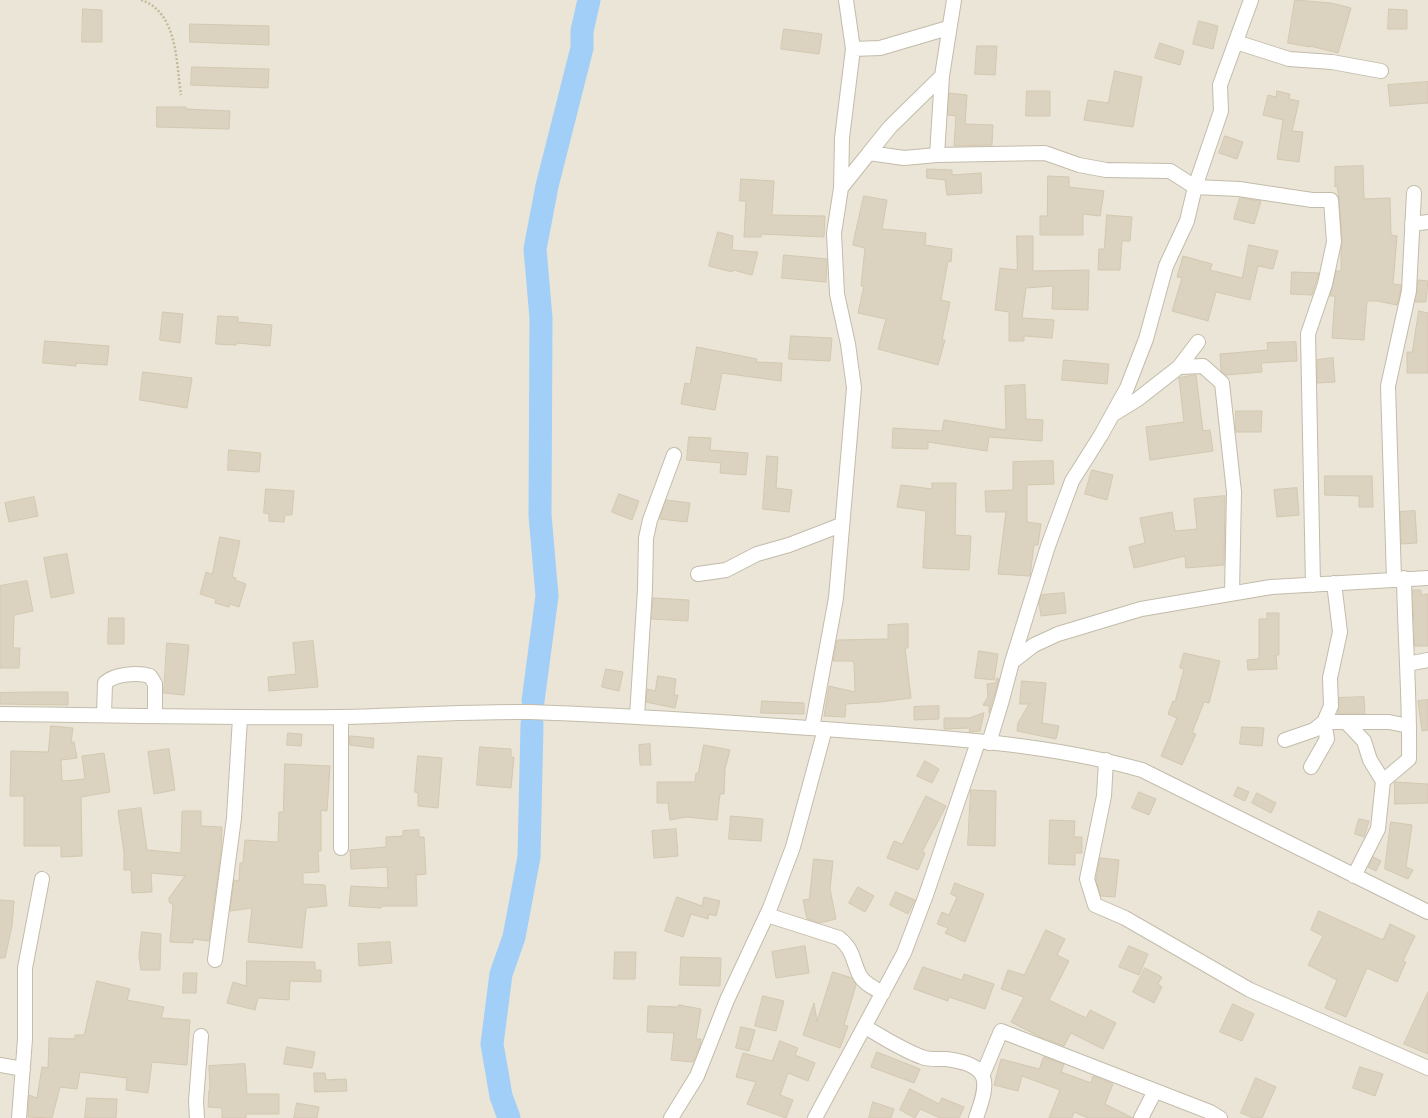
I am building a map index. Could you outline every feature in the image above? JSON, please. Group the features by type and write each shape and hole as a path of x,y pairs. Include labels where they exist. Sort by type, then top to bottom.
{"street":[{"path":"671,1118 697,1076 727,1000 767,915 793,847 818,729 836,598 841,525 854,388 848,344 837,294 834,233 841,188 842,138 853,49 846,0"},
{"path":"937,155 942,76 948,28 954,0"},
{"path":"815,1118 865,1028 904,953 983,742 1002,700 1012,662 1048,546 1072,481 1127,388 1146,339 1166,266 1187,221 1195,187 1221,111 1220,85 1251,0"},
{"path":"853,49 880,48 948,28"},
{"path":"1236,42 1289,59 1332,62 1381,71"},
{"path":"841,188 890,127 942,76"},
{"path":"869,153 904,158 937,155 1045,154 1079,165 1106,170 1170,171 1195,187 1240,189 1312,200 1332,200 1334,242 1325,284 1308,334 1313,585"},
{"path":"1383,780 1409,759 1410,726 1407,664 1399,578 1388,386 1409,291 1414,193"},
{"path":"1412,224 1428,222"},
{"path":"1112,415 1138,399 1179,367 1198,342"},
{"path":"1179,367 1203,366 1222,382 1234,492 1232,594"},
{"path":"637,716 645,589 646,538 650,520 674,456"},
{"path":"698,574 726,570 757,554 789,545 841,525"},
{"path":"1012,662 1034,645 1065,632 1141,609 1271,587 1334,584 1399,578 1428,578"},
{"path":"1285,740 1314,730 1324,722 1331,706 1330,678 1340,632 1334,584"},
{"path":"1407,664 1428,660"},
{"path":"104,715 105,683 110,678 143,674 150,676 155,684 155,715"},
{"path":"0,714 155,715 240,718 526,712 637,716 818,729 1031,747 1106,760 1142,770 1175,785 1428,912"},
{"path":"341,717 341,848"},
{"path":"215,960 234,818 240,718"},
{"path":"1324,722 1389,722 1410,726"},
{"path":"1311,767 1328,739 1324,722"},
{"path":"1346,723 1364,741 1370,760 1383,780 1378,829 1354,876"},
{"path":"1106,760 1104,796 1087,878 1095,905 1125,918 1250,990 1428,1068"},
{"path":"19,1118 25,1039 25,968 42,879"},
{"path":"767,915 839,938 848,946 861,977 870,986 883,993"},
{"path":"865,1028 923,1058 957,1061 983,1074"},
{"path":"976,1118 984,1098 986,1083 983,1074 1001,1031 1220,1118"},
{"path":"197,1118 196,1100 201,1036"},
{"path":"0,1065 23,1069"},
{"path":"1141,1118 1155,1091"}],"path":[{"path":"141,0 148,2 160,12 171,28 181,95"}],"shaded area":[{"path":"0,0 1428,0 1428,1118 0,1118"}],"building":[{"path":"1295,0 1331,3 1351,8 1338,53 1310,46 1288,43"},
{"path":"83,9 102,10 102,42 82,42"},
{"path":"1389,9 1407,10 1407,29 1388,29"},
{"path":"1199,21 1218,26 1213,49 1193,44"},
{"path":"190,24 269,26 269,45 190,42"},
{"path":"784,29 822,34 819,54 781,49"},
{"path":"1160,43 1184,51 1180,65 1155,58"},
{"path":"977,46 997,46 995,75 975,74"},
{"path":"192,67 269,69 268,88 191,85"},
{"path":"1115,71 1142,77 1133,127 1084,120 1088,100 1108,103"},
{"path":"1428,82 1428,103 1390,106 1388,85"},
{"path":"1027,91 1050,91 1050,116 1026,116"},
{"path":"1277,91 1290,94 1289,99 1299,101 1292,131 1303,132 1299,162 1277,159 1283,120 1263,115 1268,95 1276,97"},
{"path":"949,93 967,95 965,124 993,125 992,145 954,146 956,116 948,115"},
{"path":"157,107 186,107 186,109 230,111 229,129 157,127"},
{"path":"1225,136 1243,142 1237,159 1219,153"},
{"path":"1363,166 1364,199 1390,198 1391,235 1397,236 1393,284 1401,285 1401,290 1397,305 1377,301 1367,301 1364,340 1332,338 1335,296 1330,296 1336,271 1341,271 1342,242 1339,199 1337,186 1335,187 1335,167"},
{"path":"927,169 952,170 952,175 981,173 982,193 947,195 945,180 927,178"},
{"path":"1048,176 1069,177 1069,187 1104,191 1100,216 1083,214 1083,235 1040,235 1040,216 1047,216"},
{"path":"741,179 774,181 772,215 825,216 824,237 762,234 761,237 744,237 746,201 740,201"},
{"path":"864,196 887,200 882,229 926,233 925,245 952,249 951,262 948,261 941,300 950,302 942,340 945,340 938,365 878,349 886,319 858,313 864,286 861,286 865,248 853,245"},
{"path":"1240,198 1261,201 1254,224 1234,219"},
{"path":"1107,215 1132,217 1130,241 1122,241 1120,270 1098,270 1099,249 1104,249"},
{"path":"718,232 733,236 732,250 758,252 752,275 709,266"},
{"path":"1017,236 1033,236 1033,271 1089,270 1088,310 1052,309 1053,286 1026,288 1022,318 1054,320 1052,338 1024,336 1024,341 1009,341 1009,312 995,310 1000,268 1017,270"},
{"path":"1249,245 1278,251 1273,269 1258,266 1250,300 1216,292 1208,321 1172,311 1182,278 1177,277 1183,256 1212,264 1210,270 1242,278"},
{"path":"784,255 827,259 826,282 782,278"},
{"path":"1292,272 1319,273 1312,295 1291,294"},
{"path":"1418,280 1428,281 1426,302 1415,302"},
{"path":"1419,311 1428,313 1428,373 1407,373 1407,352 1412,352"},
{"path":"163,312 183,314 180,343 160,340"},
{"path":"218,316 238,317 238,322 272,325 270,346 237,343 236,345 216,344"},
{"path":"791,336 832,338 830,361 789,359"},
{"path":"45,341 109,346 107,365 76,363 76,366 43,363"},
{"path":"1296,342 1297,361 1261,363 1262,372 1226,375 1221,371 1220,354 1268,350 1267,343"},
{"path":"697,347 757,359 756,362 782,363 781,381 722,373 715,410 681,404 685,383 690,384"},
{"path":"1333,358 1335,382 1317,383 1317,360"},
{"path":"1064,360 1109,364 1107,384 1062,380"},
{"path":"143,372 192,378 187,408 140,400"},
{"path":"1196,375 1203,431 1210,430 1213,451 1150,460 1146,427 1184,422 1179,378"},
{"path":"1025,385 1026,419 1043,420 1042,441 989,437 987,451 928,442 928,449 892,448 893,428 942,431 944,420 1006,430 1005,386"},
{"path":"1236,411 1262,411 1261,432 1236,432"},
{"path":"689,437 711,438 710,450 748,453 746,475 720,473 721,463 687,460"},
{"path":"229,450 261,453 259,472 228,470"},
{"path":"767,456 778,457 776,488 792,490 789,512 763,509"},
{"path":"1053,461 1054,484 1027,485 1027,522 1041,524 1038,545 1034,545 1030,576 998,574 1006,512 986,512 985,491 1013,490 1013,462"},
{"path":"1092,470 1113,475 1107,500 1085,494"},
{"path":"1325,476 1372,476 1373,507 1359,507 1359,496 1325,495"},
{"path":"932,483 956,483 955,535 971,536 969,570 923,568 926,511 897,507 901,485 932,489"},
{"path":"1297,488 1299,515 1277,517 1274,490"},
{"path":"266,489 294,491 292,515 285,515 284,522 269,521 269,514 264,513"},
{"path":"619,494 639,501 632,520 612,512"},
{"path":"1225,496 1224,565 1186,568 1185,556 1134,568 1129,547 1145,543 1140,518 1172,512 1175,531 1197,529 1194,499"},
{"path":"34,497 38,516 9,522 5,503"},
{"path":"666,500 690,503 687,522 660,519"},
{"path":"1415,511 1417,543 1401,544 1400,512"},
{"path":"220,537 240,541 232,577 236,578 235,580 246,584 239,607 230,604 229,607 215,603 216,599 200,594 206,572 212,574"},
{"path":"67,554 74,593 51,598 44,558"},
{"path":"27,581 33,611 14,615 13,648 20,648 19,668 0,668 0,586"},
{"path":"1413,590 1421,590 1421,595 1428,594 1428,646 1415,646"},
{"path":"1064,593 1066,613 1041,616 1039,602 1042,595"},
{"path":"653,598 689,600 688,621 652,619"},
{"path":"1267,613 1279,613 1279,655 1276,655 1277,669 1248,670 1247,660 1259,659 1259,619 1267,619"},
{"path":"109,618 124,618 124,644 108,644"},
{"path":"908,624 908,648 905,648 911,698 846,704 845,717 824,716 829,686 855,692 854,663 852,661 833,661 837,640 888,639 888,625"},
{"path":"313,641 318,687 269,691 268,677 296,674 293,643"},
{"path":"167,643 189,645 184,695 164,693"},
{"path":"979,651 998,654 994,680 975,678"},
{"path":"1184,653 1220,661 1209,703 1204,702 1192,733 1196,734 1182,765 1161,756 1177,718 1168,714 1173,701 1175,702 1184,669 1180,668"},
{"path":"606,669 623,672 619,691 602,687"},
{"path":"658,676 676,679 674,695 678,695 675,708 646,702 647,689 655,691"},
{"path":"997,678 999,679 989,713 989,706 983,705 988,697 987,684 995,683"},
{"path":"1022,681 1046,683 1042,723 1059,726 1056,739 1017,731 1018,723 1029,704 1020,704"},
{"path":"68,692 68,705 0,704 0,693"},
{"path":"1364,697 1365,714 1338,714 1339,698"},
{"path":"1428,700 1428,730 1422,731 1418,701"},
{"path":"762,701 804,703 804,714 761,713"},
{"path":"939,706 939,719 914,720 914,707"},
{"path":"984,713 980,731 969,732 970,728 944,729 944,718 969,718"},
{"path":"51,726 73,728 71,742 74,742 77,758 61,760 62,781 85,779 82,756 104,753 110,792 81,797 82,856 61,857 61,846 24,846 24,796 10,796 11,751 48,752"},
{"path":"1242,727 1264,728 1262,746 1240,744"},
{"path":"288,733 302,734 301,746 287,745"},
{"path":"350,736 374,738 373,748 350,745"},
{"path":"650,744 651,765 640,765 639,745"},
{"path":"704,745 730,750 725,769 724,794 720,794 717,820 686,817 670,820 668,803 657,803 657,782 695,782"},
{"path":"480,747 511,749 511,757 514,757 511,788 477,785"},
{"path":"169,749 175,790 154,794 148,752"},
{"path":"418,756 442,758 438,808 418,806 418,793 415,792"},
{"path":"925,761 939,769 932,783 917,776"},
{"path":"285,764 330,766 327,811 321,810 321,851 318,851 319,872 303,873 303,884 325,885 327,906 306,908 302,948 248,942 252,908 230,911 234,880 239,881 240,863 243,863 245,840 278,842 279,812 283,812"},
{"path":"1395,782 1428,784 1428,803 1395,804"},
{"path":"1238,787 1249,792 1245,801 1234,796"},
{"path":"971,790 996,791 995,846 968,845"},
{"path":"1139,792 1156,799 1149,815 1132,808"},
{"path":"1257,793 1276,803 1271,813 1252,803"},
{"path":"926,796 946,806 922,852 925,853 918,870 887,858 894,841 902,844"},
{"path":"141,808 147,850 181,853 182,811 201,811 201,826 222,827 221,852 209,941 193,939 193,943 170,942 173,905 169,902 169,898 185,876 151,873 152,892 132,893 131,870 124,870 124,852 118,811"},
{"path":"731,816 763,819 761,841 729,839"},
{"path":"1359,819 1369,821 1364,837 1355,834"},
{"path":"1050,820 1075,821 1074,837 1082,837 1082,853 1075,853 1075,865 1049,864"},
{"path":"1391,822 1412,825 1406,867 1413,870 1408,879 1385,869"},
{"path":"676,829 678,856 654,858 652,831"},
{"path":"419,830 419,837 424,837 426,874 416,875 417,906 382,906 381,908 349,906 351,886 388,888 387,867 351,869 350,850 386,847 386,837 403,836 403,831"},
{"path":"1373,857 1381,861 1376,871 1368,867"},
{"path":"1100,858 1119,860 1115,897 1101,896 1096,881"},
{"path":"814,859 833,861 830,889 836,919 819,923 807,919 803,900 809,899"},
{"path":"955,883 984,894 965,942 945,933 948,928 937,924 942,912 949,915 957,897 951,894"},
{"path":"858,887 874,896 865,912 849,903"},
{"path":"896,892 915,900 908,914 890,905"},
{"path":"677,897 702,906 704,897 720,901 716,916 709,914 708,919 691,914 683,937 665,931"},
{"path":"0,900 14,901 12,926 5,958 0,958"},
{"path":"1319,911 1383,940 1390,924 1415,936 1403,961 1406,962 1397,982 1367,968 1346,1017 1325,1008 1337,980 1308,965 1323,936 1311,930"},
{"path":"1046,930 1065,939 1057,955 1069,961 1049,1000 1086,1018 1090,1010 1116,1023 1103,1049 1071,1033 1064,1046 1038,1036 1011,1022 1024,997 1001,989 1008,970 1024,975"},
{"path":"142,932 161,934 160,970 141,970 139,956"},
{"path":"390,942 392,963 359,966 358,944"},
{"path":"805,946 809,973 776,978 772,952"},
{"path":"1129,946 1148,954 1139,975 1119,967"},
{"path":"615,952 636,952 635,979 614,979"},
{"path":"681,957 721,958 720,986 680,985"},
{"path":"247,961 315,962 315,970 321,970 321,982 290,981 289,1000 258,998 255,1010 227,1003 233,982 246,986"},
{"path":"923,967 962,980 964,974 994,984 985,1009 949,997 948,1001 914,989"},
{"path":"1145,968 1162,977 1158,984 1162,987 1154,1003 1133,992"},
{"path":"833,972 852,978 856,985 844,1025 848,1026 840,1048 803,1035 814,1003 817,1021"},
{"path":"184,973 197,973 196,993 183,993"},
{"path":"97,981 130,989 127,1000 164,1007 161,1018 190,1020 187,1065 152,1062 148,1093 126,1090 127,1078 80,1072 77,1089 60,1087 52,1118 28,1117 29,1095 37,1098 42,1067 48,1068 49,1038 75,1039 75,1035 84,1035"},
{"path":"1428,992 1428,1054 1404,1044"},
{"path":"763,996 784,1001 776,1031 755,1026"},
{"path":"1233,1004 1254,1014 1242,1041 1220,1032"},
{"path":"679,1005 701,1009 696,1039 701,1039 693,1062 671,1060 674,1033 647,1032 648,1006 678,1007"},
{"path":"741,1027 755,1030 749,1051 736,1048"},
{"path":"780,1041 798,1048 795,1055 815,1063 808,1081 788,1073 780,1095 793,1100 786,1118 747,1104 756,1082 736,1077 743,1053 772,1061"},
{"path":"287,1047 315,1052 312,1068 284,1064"},
{"path":"877,1052 920,1069 914,1083 871,1067"},
{"path":"1044,1057 1064,1064 1061,1072 1091,1083 1093,1076 1113,1084 1105,1104 1133,1118 1088,1118 1074,1112 1072,1118 1049,1118 1060,1090 1022,1076 1018,1091 994,1085 1001,1059 1039,1069"},
{"path":"245,1064 247,1094 279,1094 279,1114 246,1114 246,1118 222,1118 222,1108 208,1107 210,1090 209,1066"},
{"path":"1360,1067 1383,1074 1375,1096 1353,1088"},
{"path":"314,1073 325,1073 326,1080 346,1079 347,1091 315,1092"},
{"path":"1256,1078 1276,1087 1262,1118 1253,1118 1241,1113"},
{"path":"910,1089 939,1104 942,1098 964,1107 959,1118 940,1118 920,1109 915,1118 900,1110"},
{"path":"87,1098 117,1099 116,1118 85,1118"},
{"path":"873,1102 894,1109 891,1118 869,1118"},
{"path":"297,1103 319,1107 317,1118 294,1118"}],"waterway":[{"path":"533,701 547,596 540,515 541,318 535,249 547,186 582,48 582,31 589,0"},
{"path":"509,1118 501,1096 492,1044 501,974 514,937 529,857 532,724"}]}
